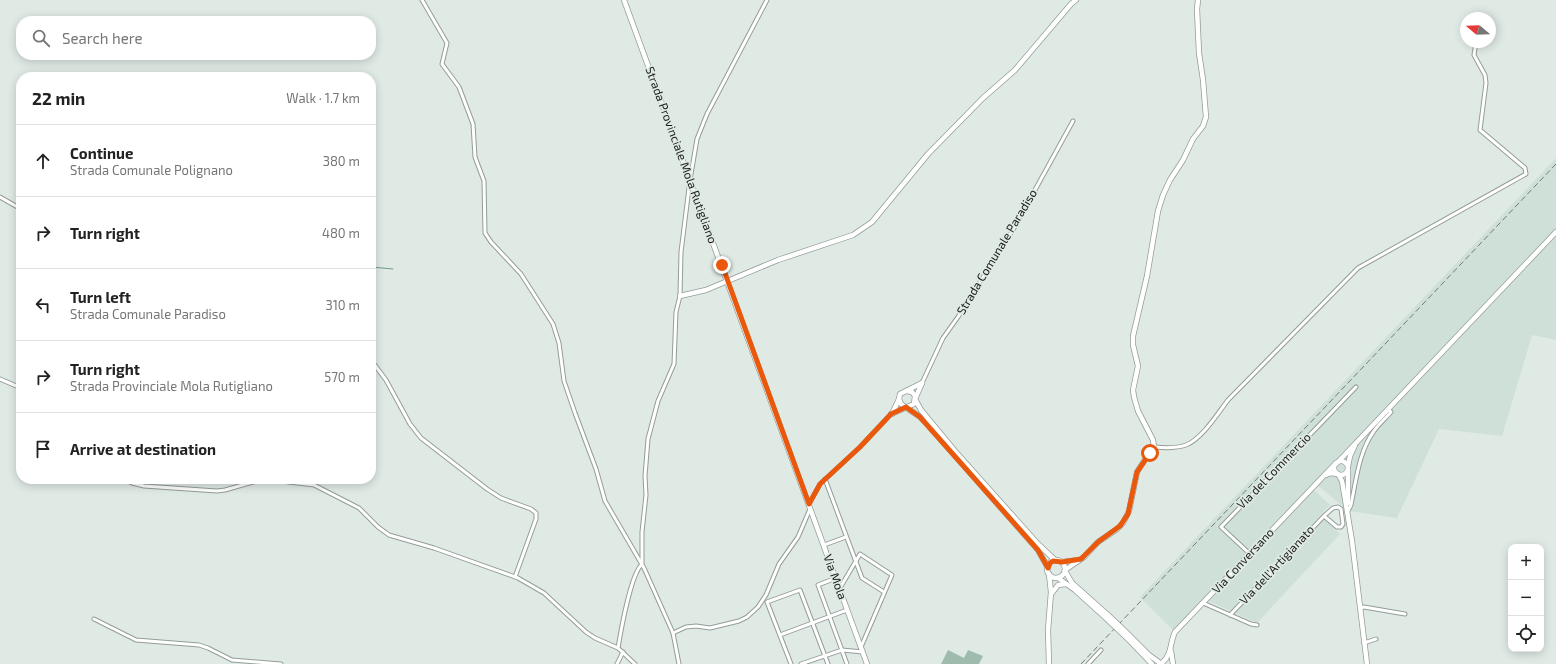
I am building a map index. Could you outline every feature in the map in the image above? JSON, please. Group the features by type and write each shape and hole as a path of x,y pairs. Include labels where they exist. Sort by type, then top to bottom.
{"street":[{"path":"422,0 446,40 447,48 442,64 459,88 473,124 475,157 484,181 485,233 491,242 521,274 554,324 560,343 564,381 596,469 605,501 642,564 673,633 679,664"},
{"name":"Strada Provinciale Mola Rutigliano","path":"624,0 804,490"},
{"path":"618,648 631,587 638,567 642,564 642,532 646,495 645,476 648,439 658,401 674,364 676,312 680,296 681,252 697,139 700,129 735,59 767,0"},
{"path":"680,296 701,292 778,260 853,234 872,222 928,154 983,98 1015,70 1076,0"},
{"path":"1051,594 1058,578 1065,570 1081,559 1098,542 1118,529 1123,523 1129,511 1137,472 1155,446 1154,440 1138,411 1134,397 1133,390 1138,372 1133,345 1133,336 1145,283 1158,211 1163,195 1193,139 1203,126 1206,117 1199,53 1198,0"},
{"path":"1155,446 1180,446 1193,441 1216,417 1228,400 1358,268 1526,174 1525,168 1480,130 1486,83 1485,75 1474,55 1475,48"},
{"name":"Strada Comunale Paradiso","path":"916,399 943,338 956,321 1014,228 1073,121"},
{"path":"0,197 16,206"},
{"name":"Via Conversano","path":"1161,663 1169,655 1172,638 1175,632 1556,232"},
{"path":"376,367 386,380 405,415 419,435 501,498 531,509 536,513 536,519 515,578"},
{"path":"0,379 16,386"},
{"path":"673,633 686,627 696,626 710,628 739,621 747,617 758,607 766,595 779,564 798,537 820,484 865,443 891,414 900,394 922,383"},
{"name":"Via del Commercio","path":"1250,554 1221,527 1356,387"},
{"path":"907,391 914,394 921,410 954,450 1038,544 1055,560 1062,562 1081,559"},
{"path":"899,399 901,404 923,420 1038,550 1048,568 1051,594 1048,630 1049,664"},
{"path":"891,414 906,407 912,406 916,399"},
{"path":"1348,511 1351,505 1359,467 1364,452 1373,432 1391,412 1387,409"},
{"path":"1348,511 1348,468 1350,456 1359,439"},
{"path":"1348,468 1343,461 1337,463 1335,470 1342,482 1348,511 1366,664"},
{"path":"1321,478 1330,473 1344,474 1348,468"},
{"path":"825,479 862,578 884,592"},
{"path":"136,484 144,486 217,491 247,484"},
{"path":"304,484 316,486 359,508 378,527 389,535 434,548 515,578 542,591 592,637 618,648 635,664"},
{"name":"Via Mola","path":"804,490 867,664"},
{"name":"Via dell'Artigianato","path":"1230,615 1324,516 1333,508 1338,507 1341,509 1343,524 1341,527 1337,527 1324,516"},
{"path":"824,545 846,537"},
{"path":"840,588 860,554 892,575 861,647"},
{"path":"1048,568 1050,563 1055,560"},
{"path":"1062,562 1072,583 1149,655 1161,663 1172,664 1171,647"},
{"path":"1049,574 1058,578 1075,590 1108,617"},
{"path":"836,578 818,585 847,664"},
{"path":"1051,594 1058,585 1066,584"},
{"path":"791,664 766,602 800,590 828,664"},
{"name":"Via dell'Artigianato","path":"1203,603 1251,624 1257,625"},
{"path":"1360,608 1364,607 1405,614"},
{"path":"780,635 848,610"},
{"path":"94,619 136,640 199,645 232,660 281,664"},
{"path":"1128,636 1152,664"},
{"path":"1364,643 1376,639"},
{"path":"802,664 842,650 863,652"},
{"path":"1088,664 1101,650"},
{"path":"617,664 623,652"}],"shaded area":[{"path":"1556,158 1556,340 1532,335 1502,436 1439,429 1397,518 1348,511 1316,484 1175,632 1140,597"},
{"path":"1313,489 1330,505 1231,611 1208,601"},
{"path":"1324,518 1340,534 1257,623 1235,613"}],"green space":[{"path":"948,650 964,658 968,650 983,656 979,664 941,664"}],"waterway":[{"path":"376,267 393,269"}],"railway":[{"path":"1081,664 1556,164"}],"route":[{"path":"722,265 809,504 813,494 820,484 836,468 869,439 891,414 906,407 920,417 953,453 1038,550 1048,568 1050,563 1053,561 1058,560 1062,562 1081,559 1088,554 1098,542 1115,531 1123,523 1132,502 1137,472 1150,453"}]}
